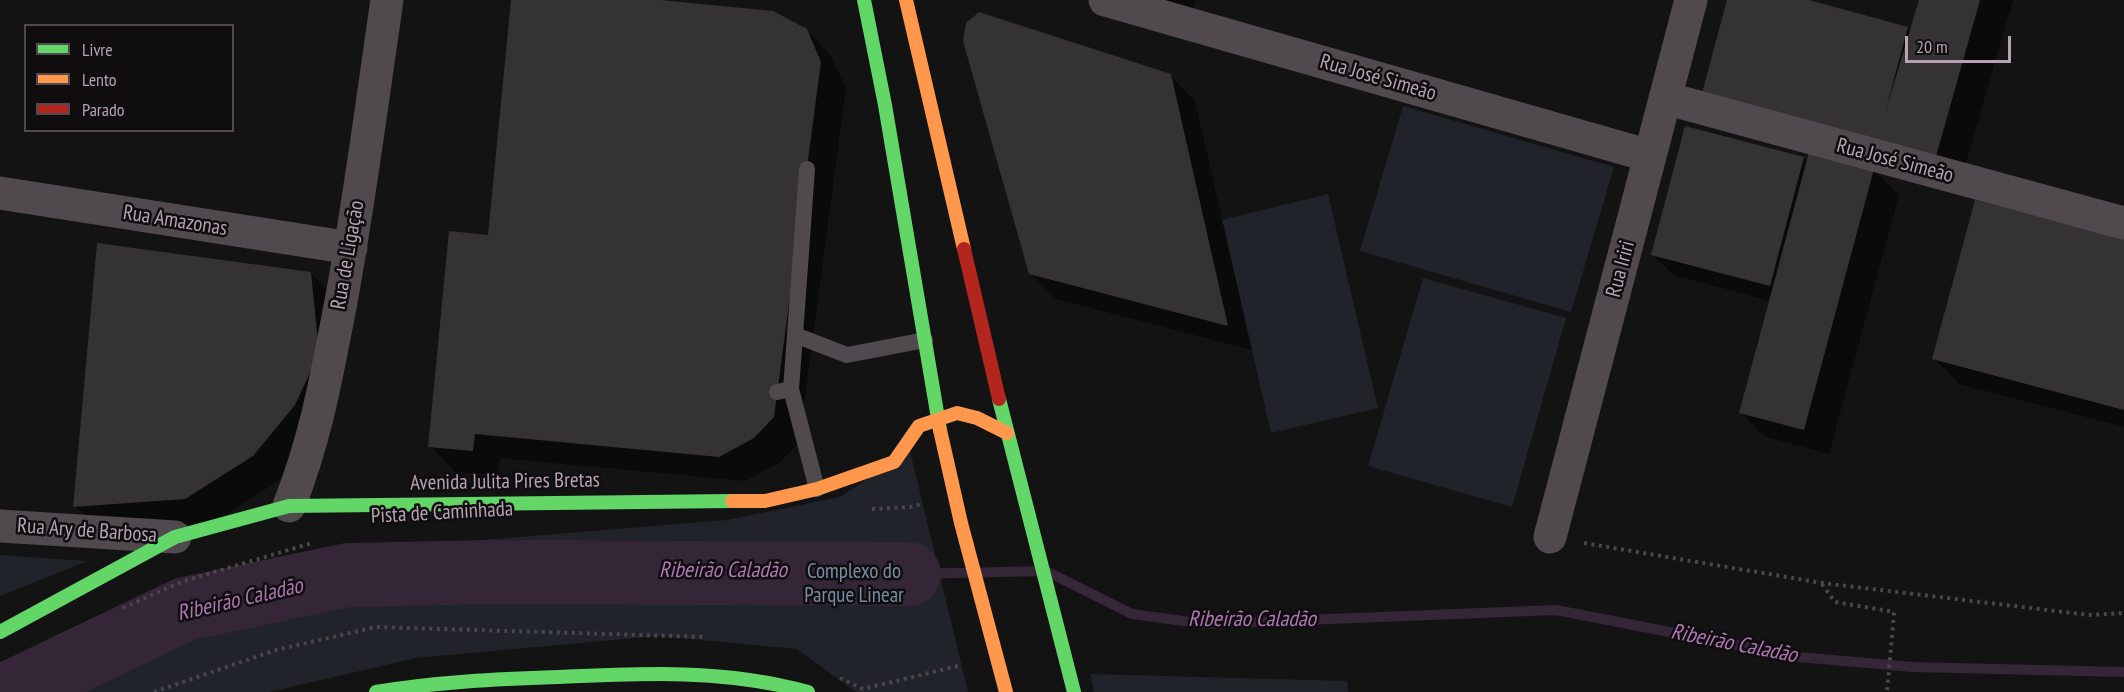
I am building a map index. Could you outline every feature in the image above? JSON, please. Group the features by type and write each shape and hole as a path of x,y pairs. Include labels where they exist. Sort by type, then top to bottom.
{"main road":[{"path":"854,0 869,22"},
{"path":"864,0 884,86 938,419 952,491 1006,692"},
{"path":"906,0 1007,433 1013,447 1021,488 1074,692"},
{"path":"925,340 920,415 938,419 957,413 977,418 1007,433"},
{"name":"Avenida Julita Pires Bretas","path":"0,632 175,537 289,506 765,501 817,489 894,462 920,415"},
{"path":"376,692 420,683 662,672 779,682 808,692"}],"street":[{"name":"Rua de Ligação","path":"289,506 307,460 319,418 351,248 387,0"},
{"name":"Rua José Simeão","path":"1105,0 1650,156"},
{"name":"Rua Iriri","path":"1550,537 1691,0"},
{"name":"Rua José Simeão","path":"1665,98 2124,223"},
{"name":"Rua Amazonas","path":"0,194 351,248"},
{"name":"Rua Ary de Barbosa","path":"0,526 175,537"}],"lane":[{"path":"807,169 795,335 784,390 817,489"},
{"path":"795,335 847,355 925,340"}],"path":[{"path":"864,509 910,507"},
{"path":"1550,537 1822,583 2089,615 2124,613"},
{"path":"117,611 181,582 313,543"},
{"path":"1822,583 1835,602 1894,612 1887,692"}],"green space":[{"path":"1403,106 1614,167 1571,312 1360,251"},
{"path":"1328,194 1378,408 1271,433 1222,220"},
{"path":"1423,278 1566,318 1512,507 1368,466"},
{"name":"Complexo do Parque Linear","path":"910,451 968,692 856,692 797,649 658,636 416,658 269,692 0,692 0,673 188,590 348,551 727,520 840,497"},
{"path":"0,555 87,561 0,596"},
{"path":"1090,674 1347,681 1348,692 1094,692"}],"building":[{"path":"511,0 661,0 773,11 807,29 821,62 774,417 754,438 719,457 475,434 473,451 428,447 449,231 488,235"},
{"path":"1727,0 1809,0 1908,27 1885,113 1919,0 1980,0 1935,160 1702,93"},
{"path":"979,12 1171,74 1228,326 1029,274 963,41 966,23"},
{"path":"1685,126 1804,157 1770,286 1651,255"},
{"path":"1809,152 1874,169 1804,430 1739,413"},
{"path":"1975,200 2124,239 2124,410 1932,359"},
{"path":"97,243 311,272 319,353 295,405 253,456 185,499 73,507"}],"waterway":[{"name":"Ribeirão Caladão","path":"909,574 1046,571 1132,614 1205,624 1556,610 1799,657 1912,667 2124,672"},
{"name":"Ribeirão Caladão","path":"12,692 185,609 348,575 494,572 909,574"}],"traffic: fast":[{"path":"864,0 885,105 940,430"},
{"path":"999,399 1074,692"},
{"path":"0,632 175,537 289,506 732,501"},
{"path":"376,692 489,680 653,674 746,679 808,692"}],"traffic: slow":[{"path":"906,0 964,249"},
{"path":"732,501 765,501 817,489 894,462 919,426 957,413 977,418 1007,433"},
{"path":"940,430 961,523 1006,692"}],"traffic: jam":[{"path":"964,249 999,399"}]}
